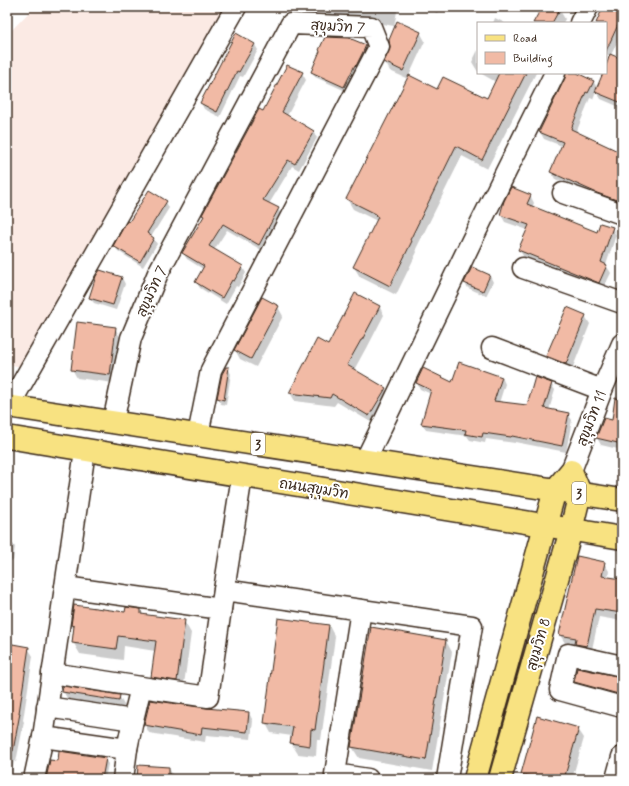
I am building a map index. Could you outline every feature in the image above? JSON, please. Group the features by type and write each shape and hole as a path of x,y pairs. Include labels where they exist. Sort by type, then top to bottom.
{"main road":[{"name":"3","path":"8,406 622,500"},
{"name":"ถนนสุขุมวิท","path":"7,437 622,538"},
{"name":"สุขุมวิท 11","path":"546,526 555,490 571,471"},
{"path":"571,471 580,493 571,530"},
{"name":"สุขุมวิท 8","path":"475,779 546,526"},
{"name":"สุขุมวิท 8","path":"500,779 571,530"},
{"path":"482,752 505,758"}],"street":[{"path":"8,406 236,7"},
{"path":"580,22 588,7"},
{"name":"สุขุมวิท 7","path":"112,422 131,338 158,273 291,24 371,27 379,47 211,370 198,435"},
{"path":"365,461 555,74"},
{"path":"563,193 622,214"},
{"path":"523,268 622,303"},
{"name":"สุขุมวิท 11","path":"571,471 602,390 622,344"},
{"path":"492,348 602,390"},
{"path":"34,779 43,737 85,451"},
{"path":"52,673 208,697 242,476"},
{"path":"65,587 361,610 472,626 447,779"},
{"path":"361,610 335,774 368,779"},
{"path":"622,666 568,654 560,690 622,707"},
{"path":"123,779 133,720 141,687"},
{"path":"47,707 133,720"},
{"path":"43,737 128,749"},
{"path":"452,745 482,752"},
{"path":"616,779 622,757"}],"shaded area":[{"path":"34,7 245,7 42,371 7,364 7,121 9,118 7,116 7,35"}],"building":[{"path":"542,7 561,7 553,22 534,22"},
{"path":"603,7 622,7 622,16 607,49 607,22 596,22"},
{"path":"397,21 421,32 403,71 384,62 390,48 389,40"},
{"path":"236,33 255,44 239,72 237,71 217,112 200,103"},
{"path":"325,37 349,38 366,45 344,87 311,72"},
{"path":"610,54 622,59 622,103 595,92 603,74 607,74 607,63"},
{"path":"287,65 303,72 282,112 314,131 295,164 288,160 263,200 279,208 259,245 223,224 209,246 243,266 234,281 232,280 222,298 195,282 204,266 182,253 204,216 202,215 259,109 263,111"},
{"path":"499,74 525,74 482,160 456,146 410,240 412,241 390,286 353,267 378,217 375,215 376,214 346,199 409,75 437,89 443,77 487,98"},
{"path":"566,74 579,74 594,81 588,93 586,92 571,129 622,153 622,202 597,193 550,172 563,142 539,132"},
{"path":"511,187 531,195 527,204 597,232 600,223 613,227 601,262 607,265 599,283 518,250 529,225 500,215 504,201"},
{"path":"149,190 167,201 147,233 154,238 140,262 113,246 127,221 129,222"},
{"path":"472,267 490,275 483,291 464,283"},
{"path":"100,270 122,277 113,305 89,298 96,276"},
{"path":"355,293 380,306 347,365 386,388 369,416 332,394 330,398 289,393 317,339 328,345"},
{"path":"262,297 279,306 251,359 234,350"},
{"path":"567,307 586,315 566,364 546,356"},
{"path":"77,322 116,327 110,375 71,370"},
{"path":"459,362 502,377 494,401 527,405 535,377 552,383 544,408 569,413 562,446 512,436 483,433 482,437 465,434 466,430 421,424 431,390 416,383 423,368 452,382"},
{"path":"226,367 229,367 224,400 217,398 222,374"},
{"path":"615,398 622,399 622,444 596,438 604,418 612,420"},
{"path":"577,556 605,562 602,576 622,579 622,613 595,609 587,646 575,644 576,638 559,635"},
{"path":"74,605 125,612 126,607 141,609 141,614 185,620 177,681 151,677 156,641 118,636 116,649 72,643 74,626 71,625"},
{"path":"278,618 329,625 315,730 311,729 310,746 290,743 293,727 264,723"},
{"path":"371,627 446,640 426,760 351,747"},
{"path":"7,643 29,647 13,751 7,751"},
{"path":"577,668 622,677 622,695 574,682"},
{"path":"63,686 120,695 119,701 62,692"},
{"path":"150,700 206,708 249,712 247,732 202,727 201,735 144,725"},
{"path":"537,716 579,728 564,779 539,779 521,774"},
{"path":"59,751 106,758 102,779 46,779 50,760 58,761"},
{"path":"138,765 169,767 169,779 137,779"}]}
